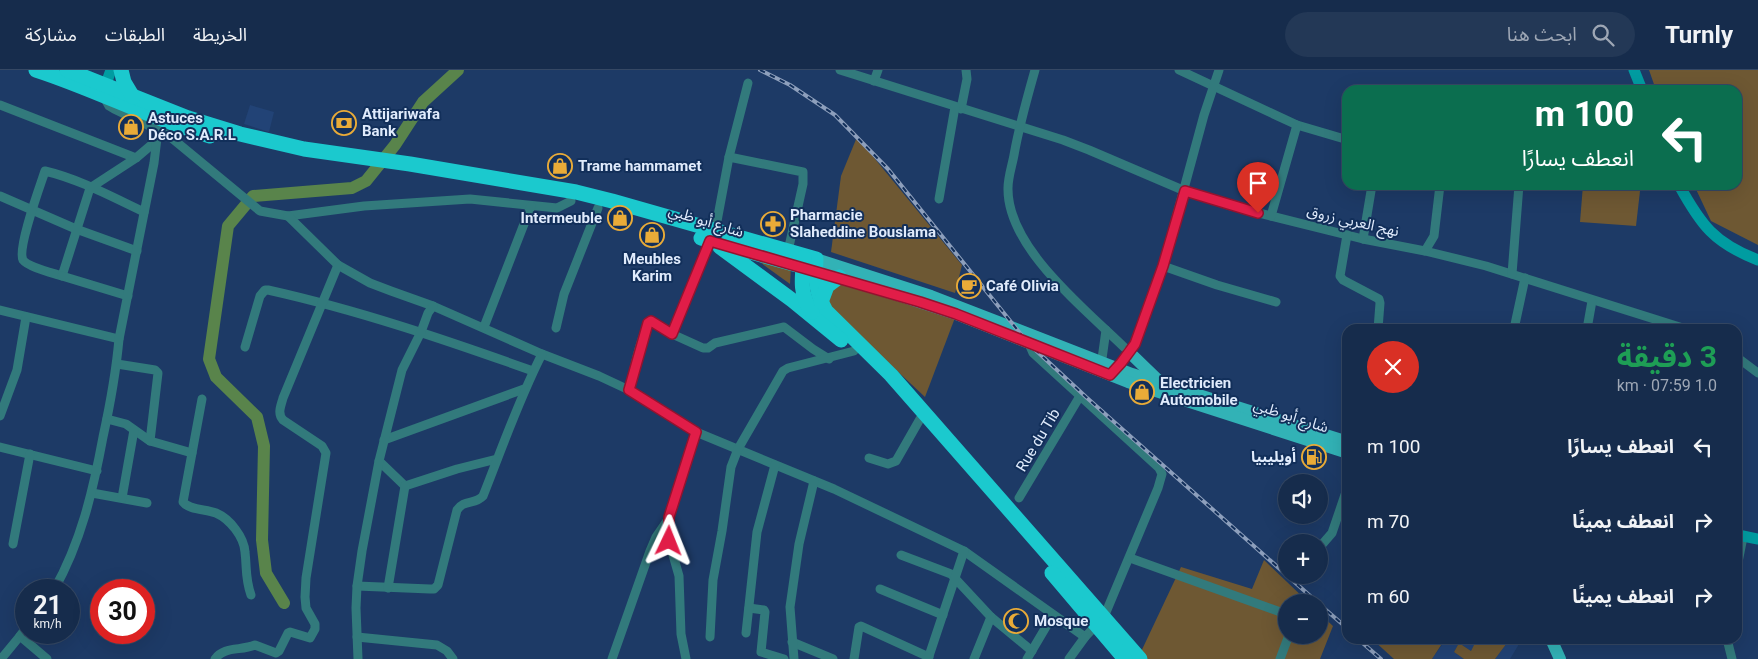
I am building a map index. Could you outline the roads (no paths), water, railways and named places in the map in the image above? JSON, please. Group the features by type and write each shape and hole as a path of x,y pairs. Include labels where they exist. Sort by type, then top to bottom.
{"highway":[{"path":"36,70 109,94 177,126 236,144 303,157 374,162"},
{"path":"67,70 85,77 109,94 133,97 188,118 240,134 404,167"},
{"path":"85,77 102,70"},
{"path":"121,70 124,82 133,97"},
{"name":"شارع أبو ظبي","path":"404,167 576,192 612,200 712,238 788,251 810,263"},
{"name":"شارع أبو ظبي","path":"404,167 608,209 810,263"},
{"path":"712,238 817,319 854,351 920,419 1100,621 1140,659"},
{"path":"810,263 802,292 817,319"},
{"path":"810,263 821,302 833,319 891,374 1100,621 1120,657"},
{"path":"821,302 827,286 839,277"}],"main road":[{"name":"شارع أبو ظبي","path":"810,263 839,277 1027,338"},
{"name":"شارع أبو ظبي","path":"810,263 931,296 1164,394 1311,436 1342,442"},
{"path":"1129,352 1161,384"},
{"name":"شارع أبو ظبي","path":"1107,369 1161,384 1311,436"},
{"path":"1553,644 1560,659"}],"street":[{"path":"111,70 109,94 114,109 168,135 260,211 288,216 364,206 459,199 557,208 570,201"},
{"path":"109,94 121,70"},
{"name":"نهج العربي زروق","path":"840,70 1089,150 1185,191 1231,206 1362,239 1425,251 1512,274 1670,324"},
{"path":"874,81 878,70"},
{"path":"938,199 958,108 967,78 966,70"},
{"path":"1034,70 1019,128 1008,187 1012,217 1020,235 1032,253 1057,281 1129,352"},
{"path":"1179,70 1298,126 1342,138"},
{"path":"1107,369 1129,352 1135,344 1163,266 1185,191 1204,115 1219,70"},
{"path":"1634,70 1640,85"},
{"path":"672,334 712,238 729,157 748,83"},
{"path":"0,105 136,158"},
{"path":"1271,216 1298,126"},
{"path":"60,579 81,532 97,471 117,364 119,339 154,163 158,130"},
{"path":"62,276 90,188 136,158 156,141"},
{"path":"729,157 803,172 803,184 788,251"},
{"path":"128,296 24,262 21,250 45,171 58,174 144,212"},
{"path":"1362,239 1371,190"},
{"path":"1425,251 1434,236 1439,190"},
{"path":"1512,274 1519,190"},
{"path":"1682,190 1709,231 1735,251 1758,260"},
{"path":"0,196 76,229 137,251"},
{"path":"484,327 531,206"},
{"path":"556,328 564,294 598,208"},
{"path":"288,216 338,265 370,283 484,327 542,354 629,390 696,432 814,480 890,514 964,551 1085,637"},
{"path":"1347,235 1340,278 1379,299 1378,324"},
{"path":"216,659 224,651 245,649 255,644 276,653 279,651 288,633 310,638 315,629 315,624 306,608 305,587 326,453 322,446 283,420 279,412 283,398 338,265"},
{"path":"1163,266 1217,285 1276,302"},
{"path":"1515,324 1525,278"},
{"path":"244,347 260,296 264,290 323,302 421,332 533,371"},
{"path":"1588,324 1592,300"},
{"path":"358,659 356,608 358,586 362,551 379,460 402,370 433,306"},
{"path":"0,310 119,339"},
{"path":"0,416 17,370 26,317"},
{"path":"629,390 648,323 651,321 672,334 703,348 708,348 715,343 784,327 813,349 829,358"},
{"path":"1106,330 1107,369"},
{"path":"1027,338 1033,353 1161,471 1158,488 1130,558 1100,621 1085,637 1069,659"},
{"path":"710,637 716,559 731,467 738,450 783,371 788,368 854,351"},
{"path":"358,586 430,589 436,587 457,510 464,502 475,501 483,496 524,389 542,354"},
{"path":"1742,361 1758,373"},
{"path":"117,364 155,370 158,373 150,441"},
{"path":"384,440 524,389"},
{"name":"Rue du Tib","path":"1019,498 1080,396"},
{"path":"202,399 183,502 188,506 226,518 231,524 244,545 246,577 251,595"},
{"path":"107,419 126,424 150,441 192,453"},
{"path":"869,458 888,464 896,461 920,419"},
{"path":"122,498 134,430"},
{"path":"612,659 653,544 669,517 696,432"},
{"path":"0,447 97,471"},
{"path":"13,544 30,454"},
{"path":"405,486 457,469 497,459"},
{"path":"379,460 405,486"},
{"path":"746,633 757,532 768,484 775,465"},
{"path":"794,659 790,606 799,544 814,480"},
{"path":"388,588 405,486"},
{"path":"92,493 147,503"},
{"path":"1328,538 1332,533 1342,504"},
{"path":"669,517 669,541 680,582 681,634 686,659"},
{"path":"1742,536 1758,539"},
{"path":"854,659 859,627 861,626 928,658 964,551"},
{"path":"901,555 949,573 1029,655 1052,615"},
{"path":"1130,558 1278,611"},
{"path":"880,589 943,615"},
{"path":"749,608 764,610 765,612 761,652 784,659"},
{"path":"974,659 991,618"},
{"path":"357,637 437,645 448,651 453,659"},
{"path":"2,659 15,642"},
{"path":"792,642 833,659"},
{"path":"29,644 47,659"},
{"path":"1280,659 1286,644"},
{"path":"1728,644 1732,659"}],"waterway":[{"path":"284,603 266,573 262,540 264,446 257,417 216,377 209,359 228,226 253,196 352,188 366,181 395,145 423,102 458,70"}],"railway":[{"path":"760,70 790,85 835,115 888,169 1028,343 1308,594"},
{"path":"1328,612 1342,624"},
{"path":"1364,644 1381,659"}],"place":[{"name":"Attijariwafa Bank","path":"344,123"},
{"name":"Astuces Déco S.A.R.L","path":"131,127"},
{"name":"Trame hammamet","path":"560,166"},
{"name":"Intermeuble","path":"620,218"},
{"name":"Pharmacie Slaheddine Bouslama","path":"773,224"},
{"name":"Meubles Karim","path":"652,235"},
{"name":"Café Olivia","path":"969,286"},
{"name":"Electricien Automobile","path":"1142,392"},
{"name":"أويليبيا","path":"1314,457"},
{"name":"Mosque","path":"1016,621"}]}
